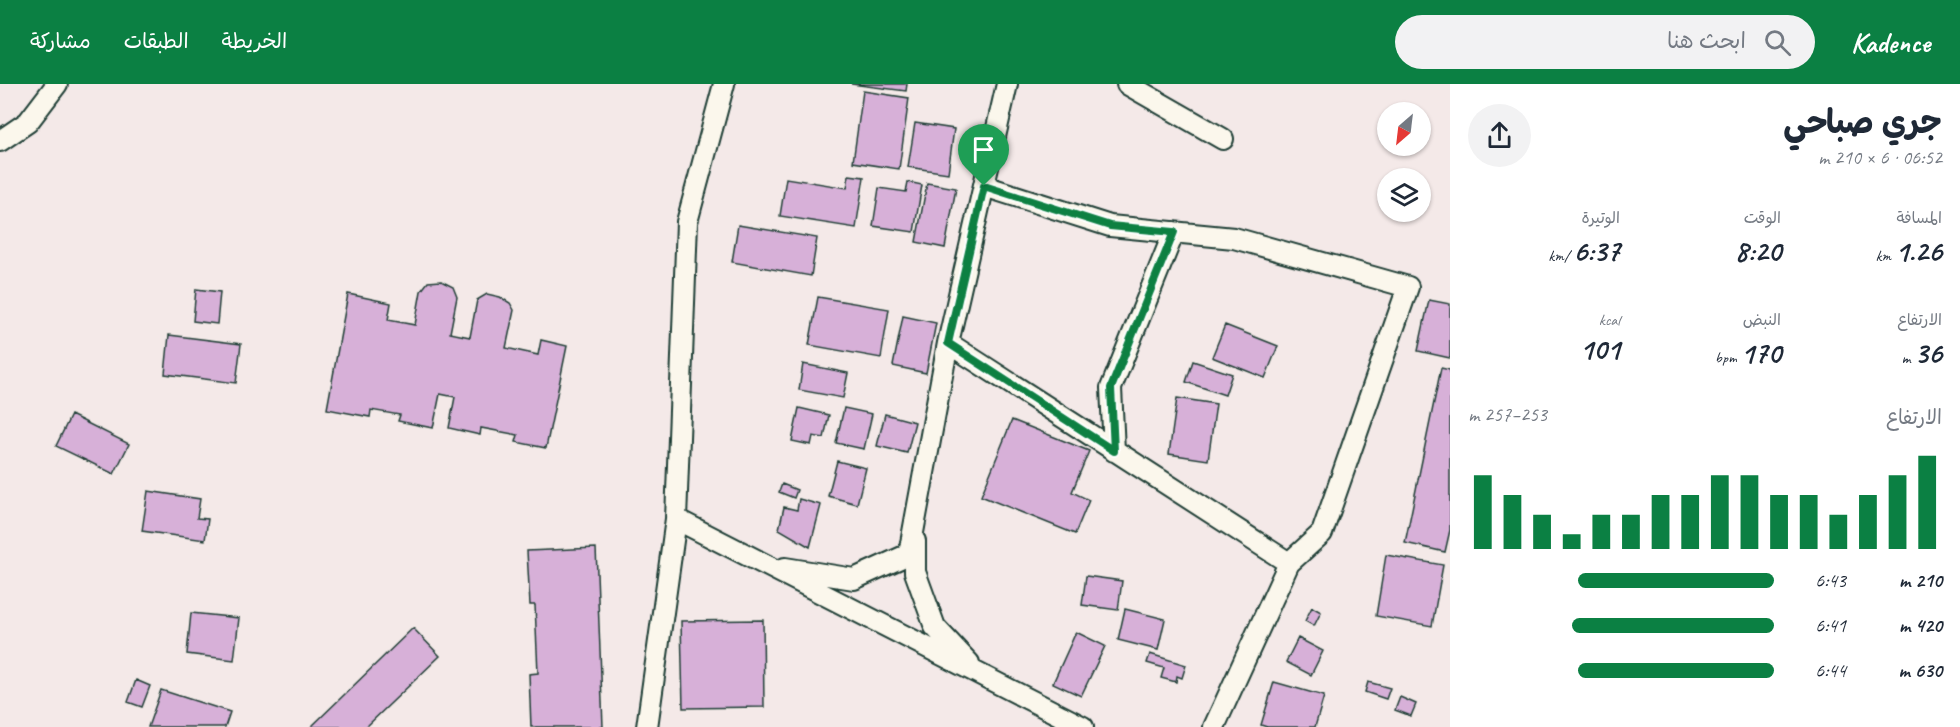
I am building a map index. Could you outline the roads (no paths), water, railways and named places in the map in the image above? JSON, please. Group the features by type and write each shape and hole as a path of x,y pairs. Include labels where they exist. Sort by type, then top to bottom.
{"street":[{"path":"0,141 28,122 57,84"},
{"path":"647,727 676,519 687,222 724,84"},
{"path":"768,566 854,579 909,554 948,343 1007,84"},
{"path":"1127,84 1223,139"},
{"path":"984,186 1110,226 1234,238 1408,286 1322,533 1289,563 1214,727"},
{"path":"1114,451 1111,388 1174,232"},
{"path":"948,343 1289,563"},
{"path":"676,519 1083,727"},
{"path":"915,525 915,572 935,627 979,674"}]}
